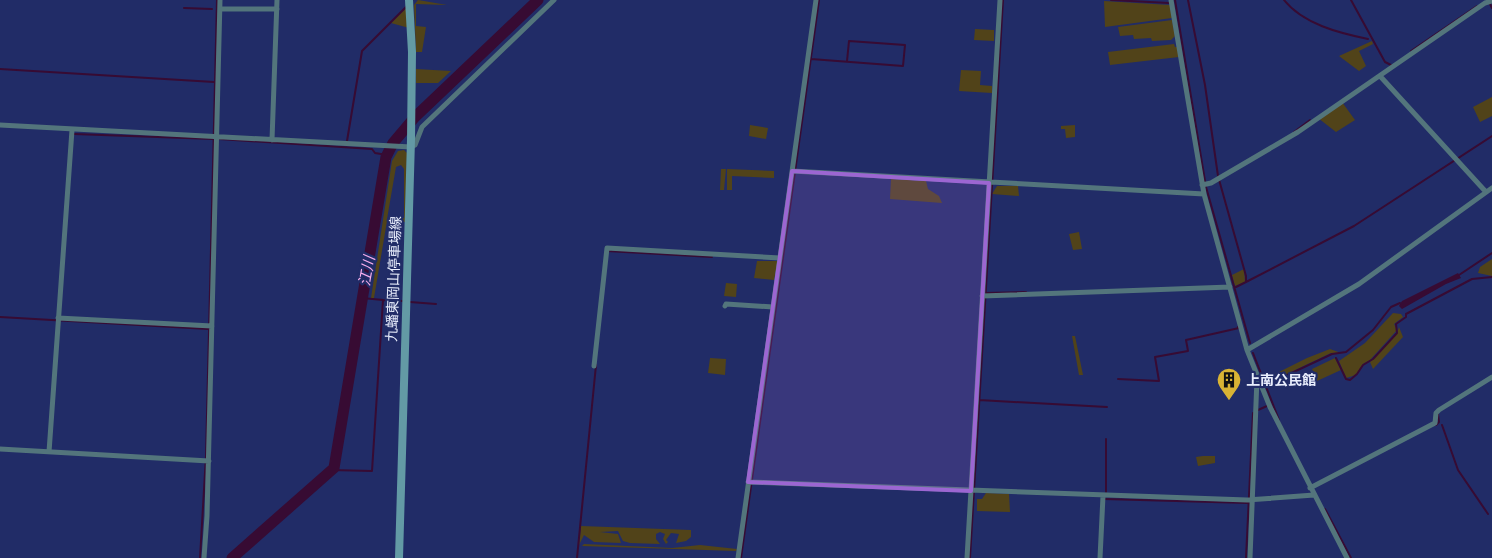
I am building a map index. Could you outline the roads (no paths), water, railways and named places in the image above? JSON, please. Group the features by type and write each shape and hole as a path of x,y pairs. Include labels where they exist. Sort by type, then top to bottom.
{"main road":[{"name":"九蟠東岡山停車場線","path":"399,558 411,143 412,52 409,0"}],"street":[{"path":"204,558 214,137 220,0"},
{"path":"271,140 275,9 277,0"},
{"path":"0,125 399,148 411,143 415,145 422,127 554,0"},
{"path":"738,558 794,171 816,0"},
{"path":"967,558 973,491 1000,0"},
{"path":"1171,0 1205,184 1204,194 1247,350 1270,407 1312,487 1314,496 1348,558"},
{"path":"1205,184 1219,178 1298,132 1491,1"},
{"path":"220,9 275,9"},
{"path":"1380,76 1486,192"},
{"path":"49,451 72,130"},
{"path":"794,171 991,184 1204,194"},
{"path":"1247,350 1359,284 1492,188"},
{"path":"594,366 607,248 780,258"},
{"path":"984,296 1230,287"},
{"path":"725,306 726,304 773,307"},
{"path":"59,319 210,326"},
{"path":"1250,558 1250,500 1257,376"},
{"path":"1312,487 1435,423 1436,413 1439,410 1492,377"},
{"path":"0,449 206,461"},
{"path":"750,482 1250,500 1314,496"},
{"path":"1100,558 1103,496"}],"waterway":[{"path":"200,558 206,456 217,0"},
{"name":"江川","path":"232,558 334,468 386,157 393,143 415,117 538,0"},
{"path":"741,558 819,0"},
{"path":"970,558 1003,0"},
{"path":"1111,0 1169,3"},
{"path":"1175,0 1206,187 1250,343"},
{"path":"1188,0 1205,85 1218,176 1246,276 1246,282 1236,287"},
{"path":"1284,0 1311,21 1345,34 1368,39"},
{"path":"1351,0 1385,62 1391,65"},
{"path":"1489,2 1492,8"},
{"path":"347,141 362,51 407,6"},
{"path":"1411,51 1477,6"},
{"path":"184,8 212,9"},
{"path":"811,59 903,66 905,45 849,41 847,61"},
{"path":"0,69 214,82"},
{"path":"1294,132 1310,120"},
{"path":"74,134 213,139"},
{"path":"1246,282 1354,226 1492,136"},
{"path":"219,139 372,149 375,153 387,155"},
{"path":"607,251 712,257"},
{"path":"1459,275 1492,253"},
{"path":"1336,358 1346,379 1350,380 1397,333 1396,324 1406,317 1406,314 1472,279 1492,277"},
{"path":"985,293 1026,292"},
{"path":"331,470 372,471 383,300 362,298"},
{"path":"383,300 402,301"},
{"path":"410,302 436,304"},
{"path":"1264,386 1332,354 1346,352 1373,330 1391,307 1400,303"},
{"path":"0,317 208,329"},
{"path":"1118,379 1159,381 1155,357 1188,351 1186,340 1238,327"},
{"path":"1253,353 1279,420"},
{"path":"577,558 596,365"},
{"path":"979,400 1107,407"},
{"path":"1258,410 1267,406"},
{"path":"1246,558 1253,413"},
{"path":"1436,425 1439,422 1438,414"},
{"path":"1442,425 1458,470 1488,514"},
{"path":"1106,439 1106,492"},
{"path":"1104,499 1248,503"},
{"path":"1325,509 1351,558"}],"place":[{"name":"上南公民館","path":"1229,401"}]}
